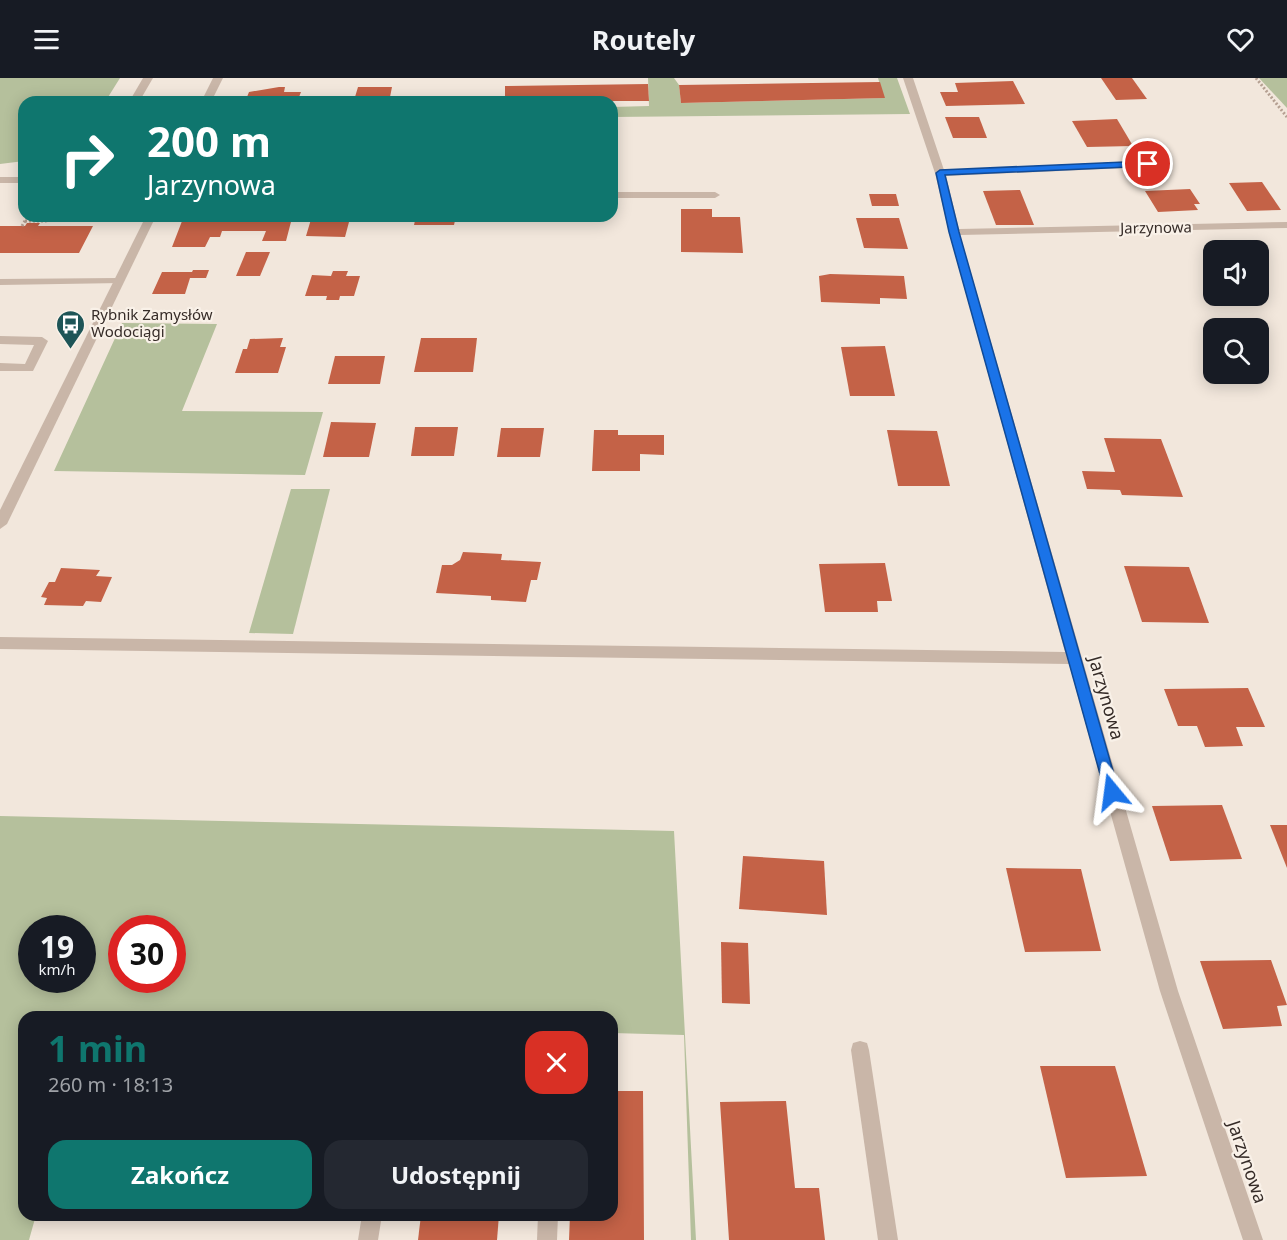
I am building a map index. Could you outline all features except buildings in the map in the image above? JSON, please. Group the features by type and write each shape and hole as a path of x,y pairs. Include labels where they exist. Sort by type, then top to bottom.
{"street":[{"path":"138,96 148,78"},
{"path":"209,96 218,78"},
{"name":"Jarzynowa","path":"908,78 940,173 954,232 1169,991 1253,1240"},
{"path":"940,173 1148,164"},
{"path":"0,180 18,180"},
{"path":"618,195 716,195"},
{"path":"0,524 147,222"},
{"name":"Jarzynowa","path":"954,232 1287,225"},
{"path":"0,282 117,281"},
{"path":"0,340 42,341 29,368 0,367"},
{"path":"0,643 1074,658"},
{"path":"860,1050 888,1240"},
{"path":"368,1240 371,1221"},
{"path":"547,1240 548,1221"}],"path":[{"path":"1256,78 1287,117"},
{"path":"22,226 24,222"}],"green space":[{"path":"0,78 120,78 109,96 18,96 18,162 0,164"},
{"path":"648,78 674,78 679,85 681,103 884,98 878,78 897,78 910,114 618,117 618,107 649,106"},
{"path":"1259,78 1287,78 1287,108"},
{"path":"122,323 217,324 182,411 323,412 305,475 54,471"},
{"path":"291,489 330,489 293,634 249,633"},
{"path":"0,816 674,831 696,1240 691,1240 684,1035 618,1033 618,1011 18,1011 18,1221 34,1221 29,1240 0,1240"}],"place":[{"name":"Rybnik Zamysłów Wodociągi","path":"70,350"}],"route":[{"path":"1112,792 947,207 940,173 1148,164"}]}
